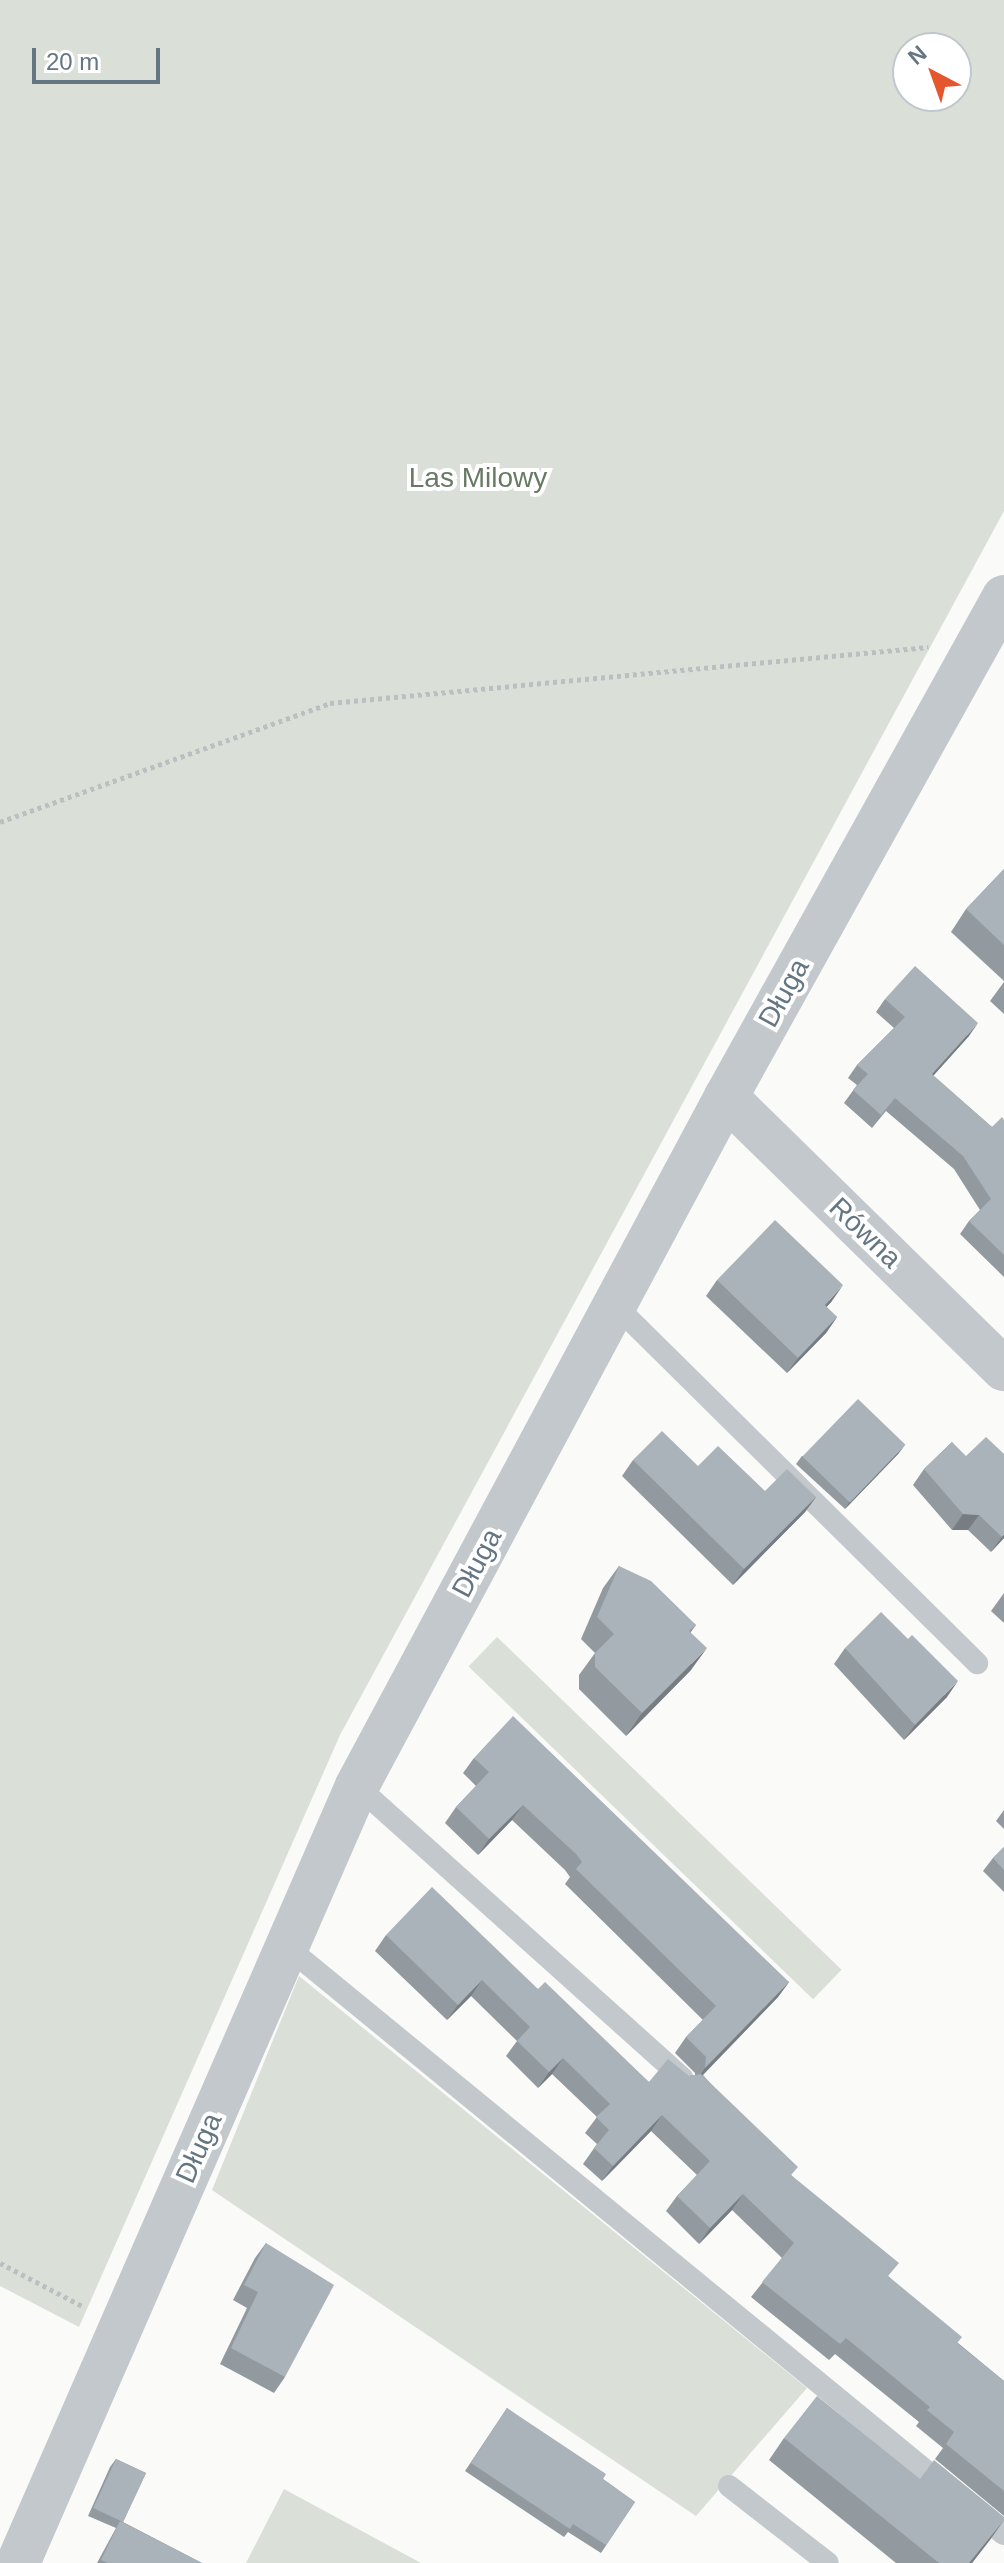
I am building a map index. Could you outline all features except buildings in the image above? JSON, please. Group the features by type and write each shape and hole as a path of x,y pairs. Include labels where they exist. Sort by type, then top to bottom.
{"street":[{"name":"Długa","path":"18,2563 357,1786 726,1097 1004,597"},
{"name":"Równa","path":"726,1097 1004,1369"}],"lane":[{"path":"616,1306 977,1663"},
{"path":"357,1786 682,2078"},
{"path":"287,1947 1004,2534"},
{"path":"729,2486 828,2563"}],"path":[{"path":"0,822 330,703 981,643"},
{"path":"0,2263 121,2327"}],"green space":[{"name":"Las Milowy","path":"0,0 1004,0 1004,511 340,1735 79,2327 0,2286"},
{"path":"497,1637 842,1970 813,1999 469,1666"},
{"path":"299,1976 807,2388 696,2516 212,2190"},
{"path":"284,2489 421,2563 246,2563"}]}
